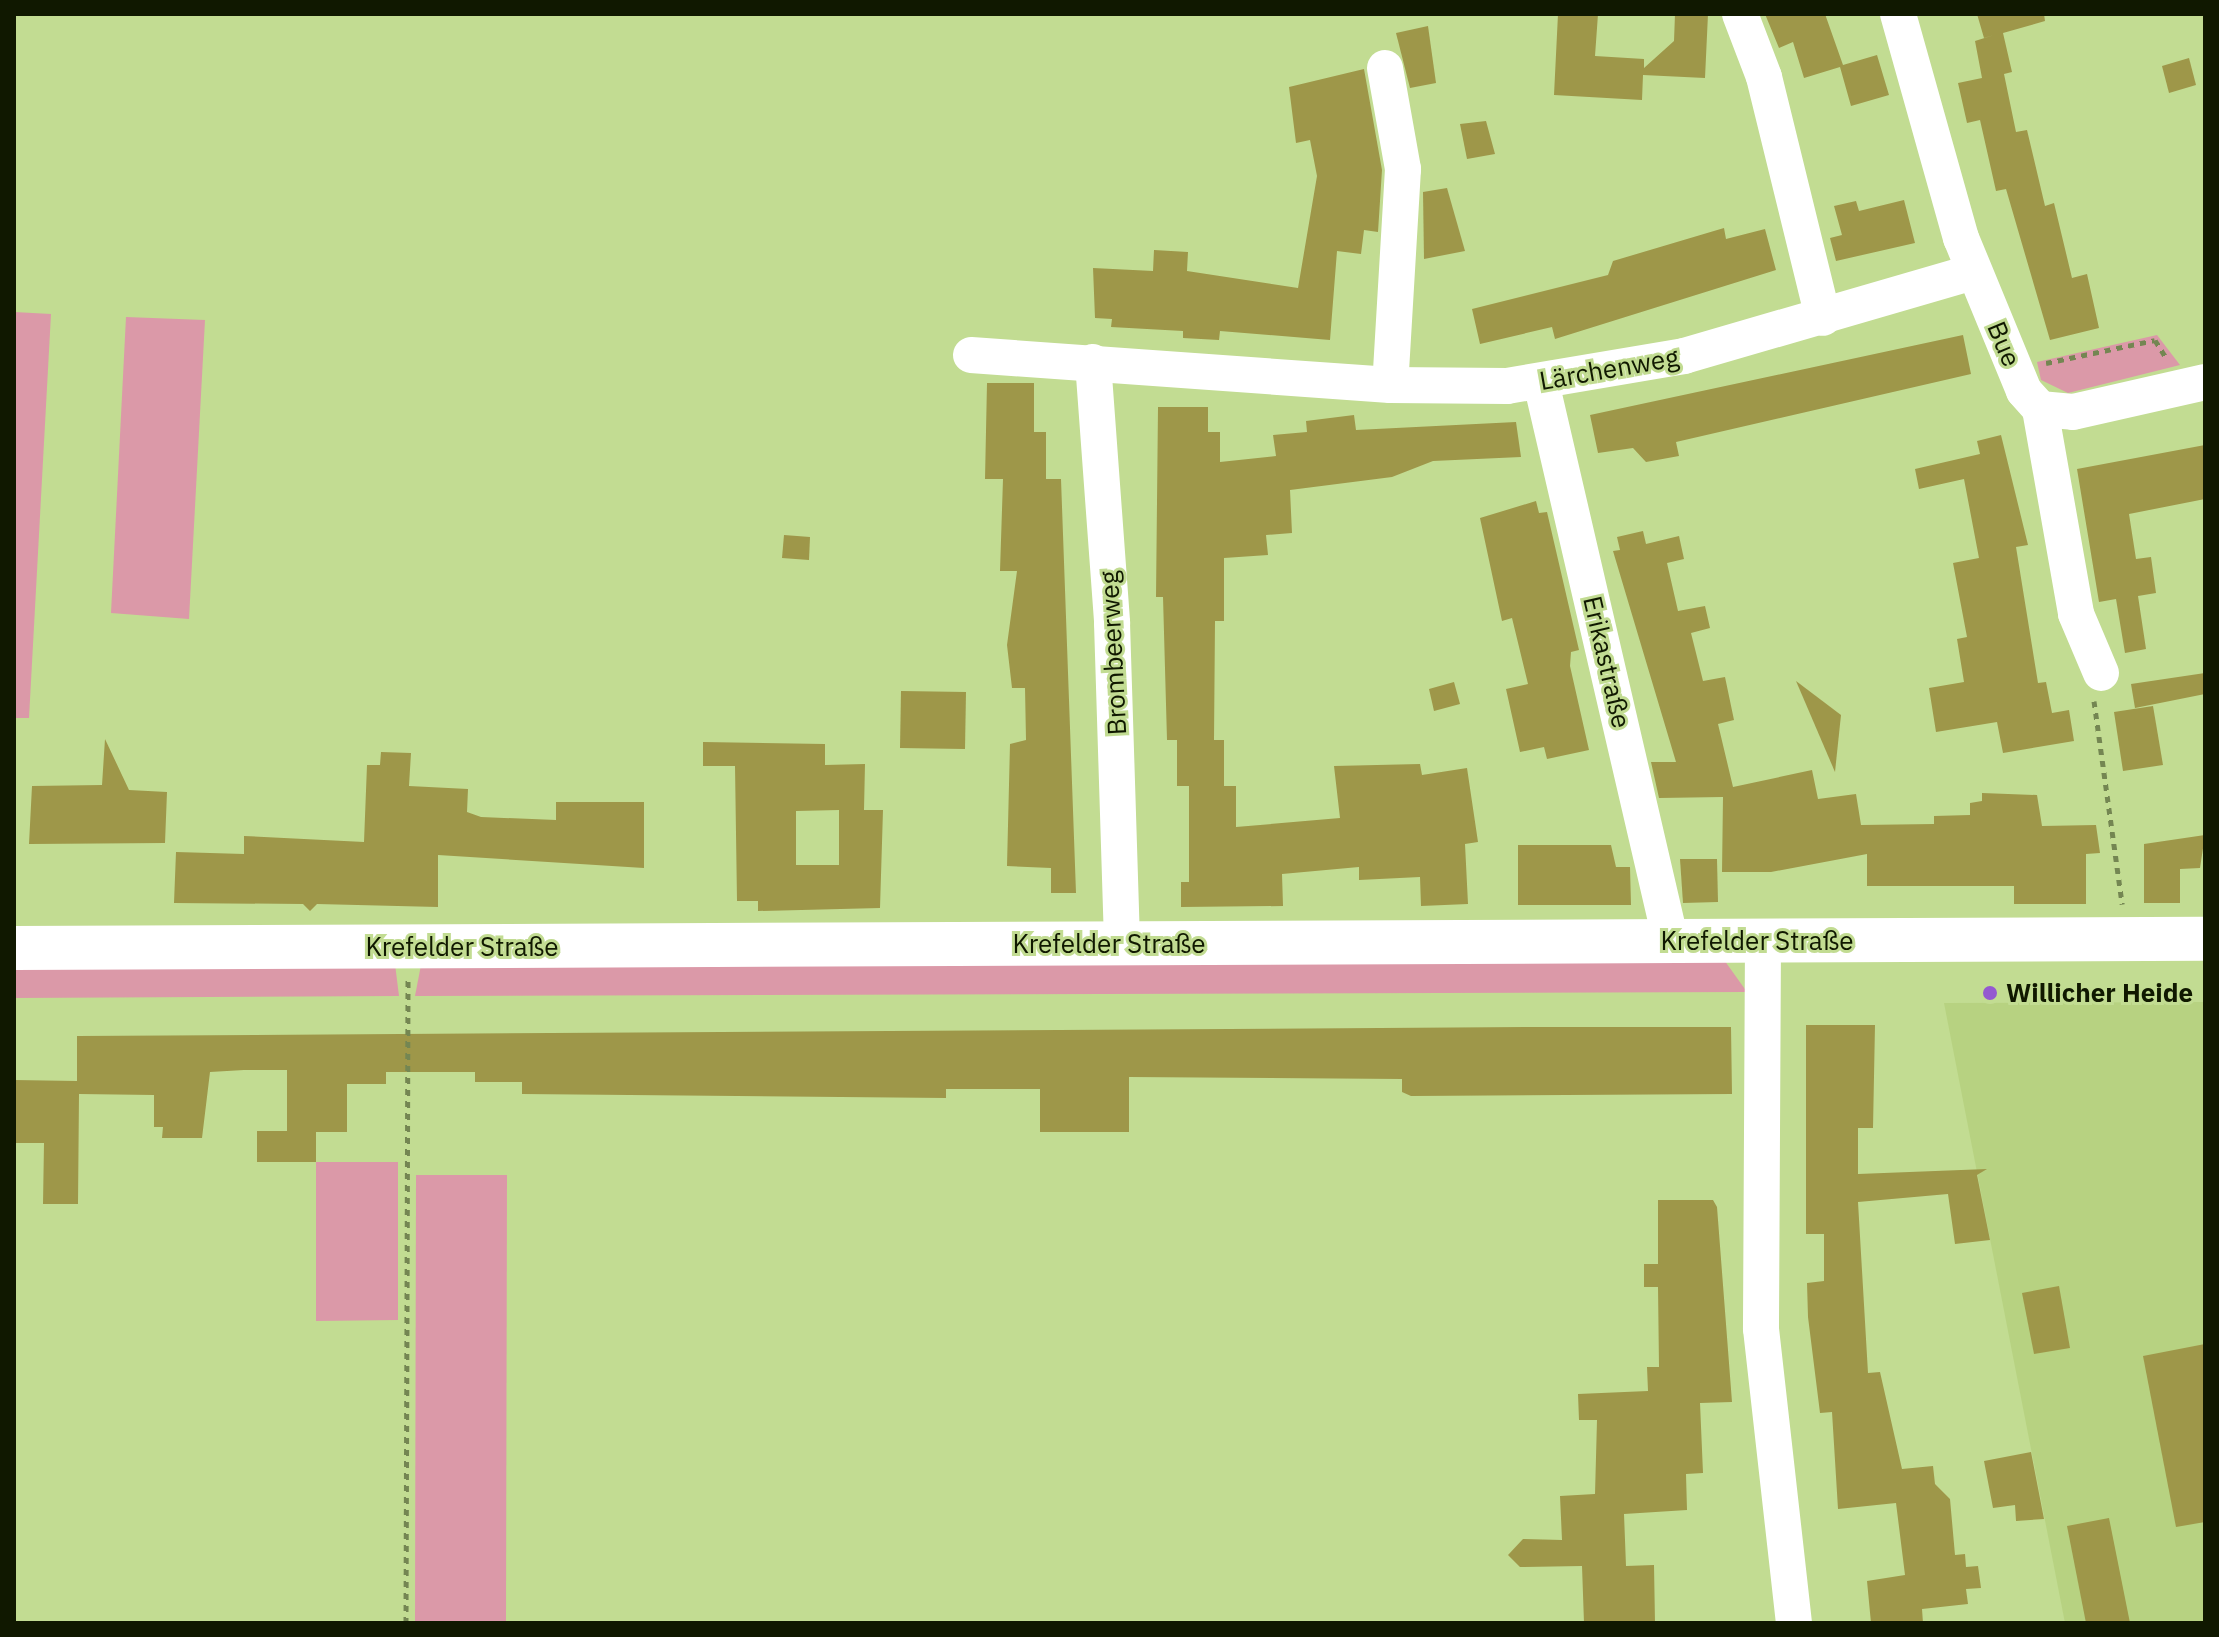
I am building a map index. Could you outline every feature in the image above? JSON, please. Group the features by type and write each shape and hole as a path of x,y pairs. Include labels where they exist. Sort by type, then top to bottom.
{"main road":[{"name":"Krefelder Straße","path":"14,948 2205,939"}],"street":[{"path":"1740,14 1764,77 1823,318"},
{"name":"Bue","path":"1898,14 1974,272 2015,369 2040,409 2076,614 2101,673"},
{"path":"1385,68 1403,169 1390,385"},
{"name":"Lärchenweg","path":"971,355 1390,385 1541,382 1649,364 1823,318 1974,272"},
{"name":"Brombeerweg","path":"1093,362 1112,623 1122,944"},
{"name":"Erikastraße","path":"1541,382 1671,942"},
{"path":"2040,409 2073,412 2195,384"},
{"path":"1763,941 1761,1329 1794,1623"}],"path":[{"path":"2015,369 2155,340 2195,384"},
{"path":"2101,673 2090,713 2127,939"},
{"path":"406,1623 408,947"}],"shaded area":[{"path":"14,312 51,314 29,718 14,718"},
{"path":"126,317 205,320 189,619 111,613"},
{"path":"2157,335 2180,365 2068,393 2041,380 2037,362"},
{"path":"1722,957 1747,992 415,996 421,965"},
{"path":"14,964 395,964 399,996 14,998"},
{"path":"2205,1002 2205,1623 2065,1623 1944,1003"},
{"path":"316,1162 398,1162 398,1320 316,1321"},
{"path":"416,1175 507,1175 506,1623 415,1623"}],"building":[{"path":"1558,14 1598,14 1595,56 1644,59 1644,68 1674,41 1675,14 1708,14 1705,78 1643,75 1642,100 1554,95"},
{"path":"1765,14 1825,14 1843,65 1877,55 1889,95 1851,106 1840,67 1804,78 1793,42 1779,48"},
{"path":"1977,14 2044,14 2045,21 2003,33 2012,72 2004,74 2016,132 2027,130 2045,206 2054,203 2072,278 2087,274 2099,328 2050,340 2006,189 1996,191 1980,120 1967,123 1958,83 1982,78 1975,41 1994,35 1984,38"},
{"path":"1428,26 1436,83 1410,88 1396,33"},
{"path":"2189,58 2196,85 2169,93 2162,66"},
{"path":"1364,69 1382,170 1378,232 1364,230 1361,254 1337,251 1330,340 1220,331 1219,340 1183,338 1183,331 1111,327 1112,319 1095,318 1093,268 1153,271 1154,250 1188,252 1187,271 1298,288 1317,176 1310,140 1296,143 1289,87"},
{"path":"1486,121 1495,154 1467,159 1460,124"},
{"path":"1447,188 1465,251 1424,259 1423,192"},
{"path":"1904,200 1915,243 1836,261 1830,238 1842,235 1834,206 1856,201 1859,211"},
{"path":"1724,228 1726,239 1765,229 1776,270 1555,339 1552,327 1480,344 1472,309 1608,275 1613,261"},
{"path":"1963,335 1971,374 1676,442 1679,456 1646,462 1633,448 1598,453 1590,415"},
{"path":"987,383 1034,383 1034,432 1046,432 1046,479 1061,479 1076,893 1051,893 1051,868 1007,866 1010,744 1026,740 1025,688 1012,688 1007,645 1017,571 1000,571 1003,479 985,479"},
{"path":"1158,407 1208,407 1208,432 1220,432 1220,462 1276,456 1273,435 1307,432 1306,421 1354,415 1356,430 1516,422 1521,457 1433,461 1392,477 1290,490 1292,533 1266,535 1268,555 1224,558 1224,621 1215,621 1214,740 1224,740 1224,786 1236,786 1236,827 1340,818 1334,766 1420,764 1422,775 1467,768 1478,842 1465,844 1468,904 1421,906 1420,877 1359,880 1359,867 1282,874 1283,906 1181,907 1181,882 1189,882 1189,786 1177,786 1177,740 1167,740 1163,597 1156,597"},
{"path":"2001,435 2028,545 2016,547 2038,683 2046,682 2052,713 2069,710 2074,741 2003,753 1997,722 1936,732 1929,688 1964,682 1957,639 1967,637 1953,563 1979,558 1964,479 1919,489 1915,469 1980,454 1977,441"},
{"path":"2205,445 2205,499 2129,514 2136,559 2151,557 2156,593 2138,596 2146,649 2125,653 2116,599 2099,602 2077,469"},
{"path":"1536,501 1539,513 1547,512 1579,650 1571,652 1570,666 1589,750 1547,759 1544,747 1520,752 1506,689 1528,684 1512,618 1502,621 1480,518"},
{"path":"1643,531 1646,544 1679,536 1684,559 1667,563 1678,611 1705,606 1710,628 1691,633 1703,681 1725,677 1734,720 1718,724 1733,787 1812,770 1818,799 1856,794 1861,825 1934,824 1934,816 1970,815 1970,803 1982,801 1982,793 2037,795 2042,826 2096,825 2100,853 2086,854 2086,904 2014,904 2014,886 1867,886 1867,854 1771,872 1722,872 1723,797 1659,798 1651,762 1676,762 1613,551 1620,550 1617,537"},
{"path":"784,535 810,537 809,560 782,558"},
{"path":"2205,673 2205,694 2135,708 2131,684"},
{"path":"1796,681 1841,715 1835,772"},
{"path":"1454,682 1460,704 1434,711 1429,689"},
{"path":"901,691 966,692 965,749 900,748"},
{"path":"2153,706 2163,765 2123,771 2114,712"},
{"path":"105,739 129,790 167,792 165,843 29,844 32,786 102,785"},
{"path":"703,742 825,744 825,765 865,764 864,810 883,810 880,908 758,911 758,901 737,901 735,766 703,766","holes":["839,810 839,865 796,865 796,811"]},
{"path":"381,752 411,753 409,786 468,789 467,812 481,817 556,820 556,802 644,802 644,868 438,855 438,907 317,904 310,911 303,904 174,903 176,852 244,854 244,836 364,842 367,765 380,765"},
{"path":"2205,835 2200,868 2180,869 2180,903 2144,903 2144,844"},
{"path":"1518,845 1611,845 1616,867 1630,867 1631,905 1518,905"},
{"path":"1680,859 1717,859 1718,902 1683,903"},
{"path":"1806,1025 1875,1025 1873,1128 1858,1128 1858,1174 1987,1169 1977,1175 1990,1240 1955,1244 1948,1194 1858,1202 1868,1373 1880,1372 1902,1469 1933,1466 1935,1484 1950,1499 1955,1555 1965,1554 1966,1567 1978,1566 1981,1588 1966,1589 1968,1604 1922,1609 1923,1623 1871,1623 1867,1581 1905,1575 1896,1503 1838,1509 1832,1412 1820,1413 1808,1317 1807,1283 1824,1281 1824,1234 1806,1234"},
{"path":"1731,1027 1732,1094 1411,1096 1402,1092 1402,1079 1129,1077 1129,1132 1040,1132 1040,1089 946,1089 946,1098 522,1094 522,1082 475,1082 475,1072 386,1072 386,1084 347,1084 347,1132 316,1132 316,1162 257,1162 257,1131 287,1131 287,1070 244,1070 210,1072 202,1138 162,1138 163,1127 154,1127 154,1095 79,1094 78,1204 43,1204 44,1143 14,1143 14,1080 77,1081 77,1036"},
{"path":"1658,1200 1713,1200 1717,1207 1732,1402 1700,1403 1703,1473 1686,1474 1687,1510 1624,1514 1626,1566 1654,1565 1655,1623 1584,1623 1582,1566 1520,1567 1508,1555 1523,1539 1562,1540 1560,1496 1595,1494 1597,1420 1579,1420 1578,1394 1648,1391 1647,1367 1659,1367 1658,1287 1644,1287 1644,1264 1658,1264"},
{"path":"2059,1286 2070,1348 2034,1354 2022,1293"},
{"path":"2205,1344 2205,1522 2176,1527 2143,1356"},
{"path":"2031,1452 2044,1519 2016,1521 2015,1505 1993,1508 1984,1461"},
{"path":"2109,1518 2130,1623 2086,1623 2067,1526"}],"place":[{"name":"Willicher Heide","path":"1990,993"}]}
